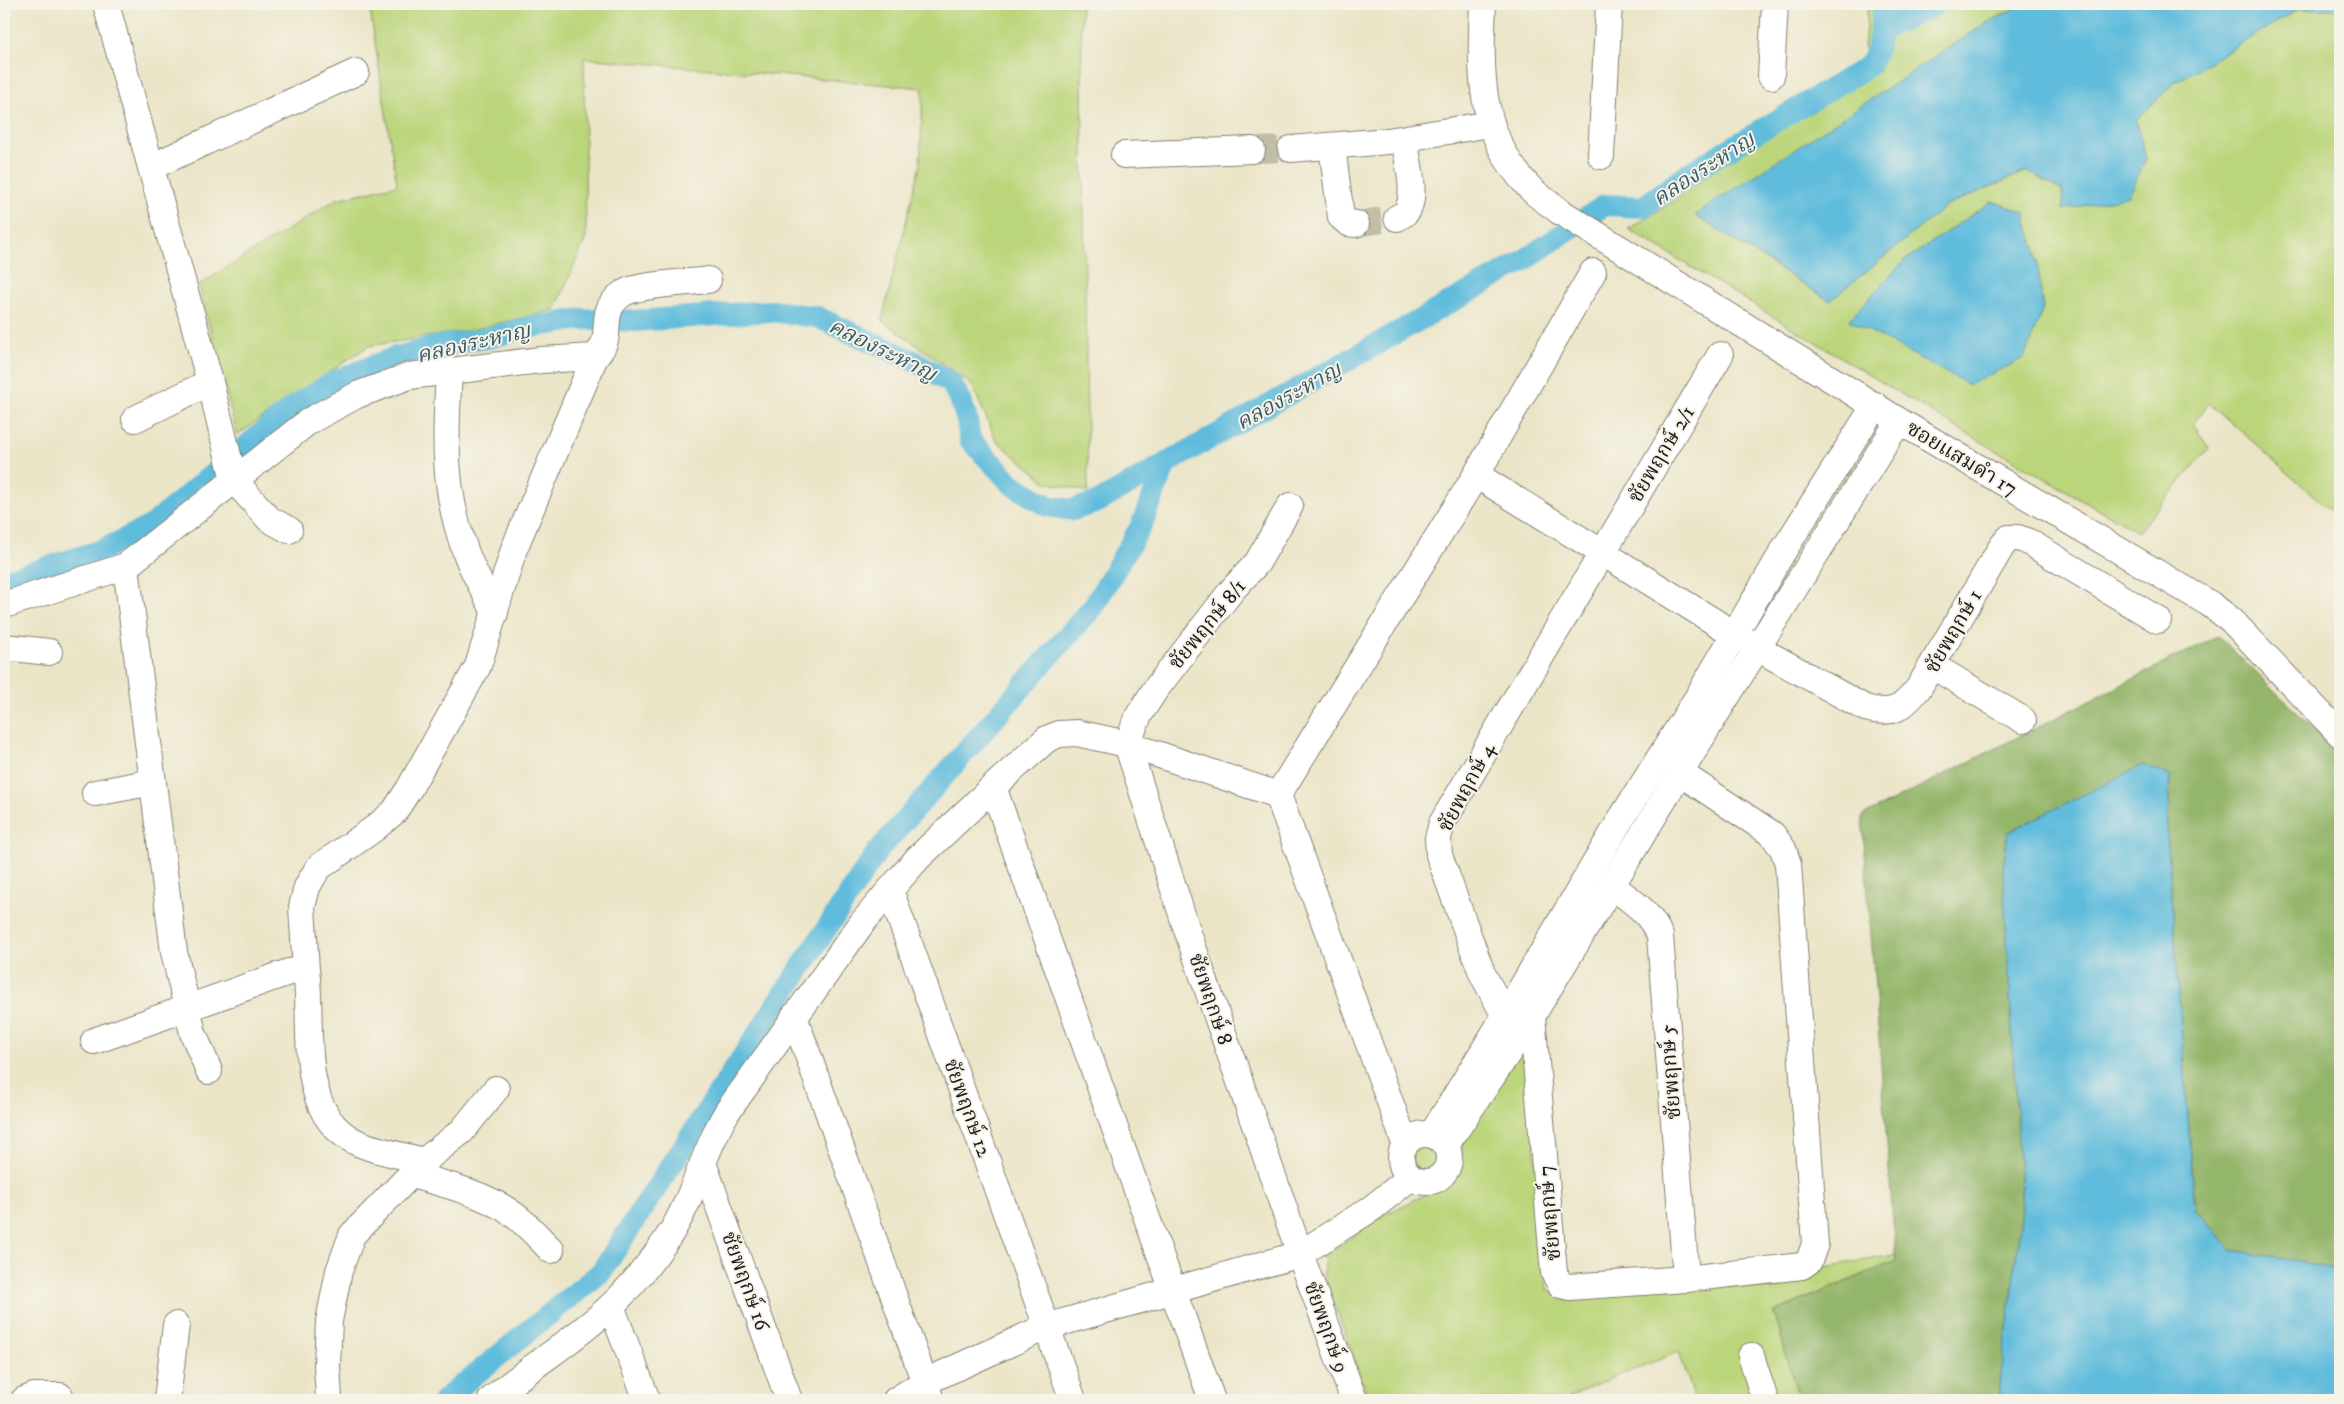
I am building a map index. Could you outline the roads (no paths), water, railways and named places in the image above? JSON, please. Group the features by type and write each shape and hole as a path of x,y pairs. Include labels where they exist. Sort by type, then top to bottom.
{"street":[{"path":"106,4 210,382 230,467 269,519 289,530"},
{"name":"ซอยแสมดำ 17","path":"1483,4 1481,71 1484,99 1490,124 1506,157 1529,188 1559,211 1899,420 2217,609 2231,620 2340,734"},
{"path":"1601,156 1609,4"},
{"path":"1771,76 1775,4"},
{"path":"151,167 356,72"},
{"path":"1291,150 1404,139 1490,124"},
{"path":"1397,218 1405,214 1409,207 1410,196 1404,139"},
{"path":"1332,146 1341,217 1348,223 1356,224"},
{"path":"1124,155 1252,150"},
{"path":"1278,795 1476,475 1593,272"},
{"path":"551,1250 523,1222 487,1199 355,1142 334,1128 321,1108 312,1075 302,907 307,887 318,868 375,828 394,812 409,789 478,666 514,549 601,349 609,311 615,300 624,293 637,289 708,280"},
{"path":"4,605 126,566 230,467 357,395 409,376 449,373 541,360 601,349"},
{"name":"ชัยพฤกษ์ 2/1","path":"1603,553 1720,355"},
{"path":"449,373 445,439 450,498 464,548 495,613"},
{"path":"135,419 210,382"},
{"path":"1439,1140 1612,886 1680,773 1736,633 1785,548 1875,405"},
{"path":"1520,1020 1621,819 1706,707 1757,648 1899,420"},
{"name":"ชัยพฤกษ์ 1","path":"1476,475 1736,633 1757,648 1865,708 1878,712 1894,710 1906,704 1934,666 2002,546 2009,538 2027,541 2158,620"},
{"name":"ชัยพฤกษ์ 8/1","path":"1127,744 1139,715 1155,690 1232,590 1257,563 1290,506"},
{"path":"1785,548 1810,563"},
{"name":"ชัยพฤกษ์ 4","path":"1520,1020 1482,973 1439,855 1438,838 1442,823 1603,553"},
{"path":"126,566 174,952 193,1033 209,1072"},
{"path":"4,647 49,652"},
{"path":"1934,666 2023,720"},
{"path":"500,1397 611,1306 666,1240 689,1201 714,1134 727,1112 862,923 918,858 1047,739 1059,734 1077,733 1127,744 1278,795"},
{"name":"ชัยพฤกษ์ 8","path":"1127,744 1188,933 1300,1254"},
{"path":"1680,773 1772,834 1783,849 1788,864 1815,1244 1809,1261 1802,1266 1686,1278"},
{"path":"95,792 154,782"},
{"path":"993,787 1212,1400"},
{"path":"1278,795 1405,1143"},
{"path":"1621,819 1643,833"},
{"name":"ชัยพฤกษ์ 5","path":"1612,886 1644,910 1654,921 1660,936 1686,1278"},
{"name":"ชัยพฤกษ์ 12","path":"890,890 1073,1400"},
{"path":"94,1041 289,972 306,970"},
{"path":"794,1016 928,1391"},
{"name":"ชัยพฤกษ์ 7","path":"1520,1020 1556,1280 1561,1285 1570,1287 1686,1278"},
{"path":"329,1400 327,1365 329,1320 339,1271 352,1235 418,1168 462,1131 496,1089"},
{"path":"1422,1133 1439,1140 1449,1161 1447,1169 1441,1176 1426,1183 1410,1178 1401,1165 1402,1149 1405,1143 1413,1136 1422,1133"},
{"name":"ชัยพฤกษ์ 16","path":"703,1163 789,1400"},
{"path":"896,1400 928,1391 1046,1327 1171,1289 1300,1254 1372,1208 1410,1178"},
{"name":"ชัยพฤกษ์ 9","path":"1300,1254 1354,1400"},
{"path":"611,1306 647,1400"},
{"path":"168,1400 176,1325"},
{"path":"1751,1356 1765,1400"},
{"path":"24,1400 34,1396 60,1396"}],"water":[{"path":"2023,4 2340,4 2340,9 2299,9 2174,83 2136,120 2146,159 2129,196 2063,210 2062,190 2026,171 1946,206 1830,301 1695,215 1985,24"},
{"path":"1992,201 2024,212 2036,251 2043,309 2024,358 1969,385 1849,320 1904,261"},
{"path":"2143,765 2170,776 2167,833 2195,1209 2232,1250 2340,1269 2340,1400 1998,1400 2022,1210 2003,870 2008,832"}],"waterway":[{"path":"1880,31 1884,4"},
{"name":"คลองระหาญ","path":"4,581 102,550 152,525 294,406 333,382 393,358 438,346 489,338 524,328 582,319 635,321 771,311 817,317 916,362 951,383 961,401 967,420 970,440 1013,485 1048,506 1072,510 1098,502 1520,263 1605,205 1643,207 1694,170 1869,66 1877,50 1880,31 1938,4"},
{"path":"444,1400 601,1272 877,852 1093,607 1141,526 1166,464"}],"tunnel":[{"path":"1252,150 1291,149"},
{"path":"1356,224 1397,218"}]}
